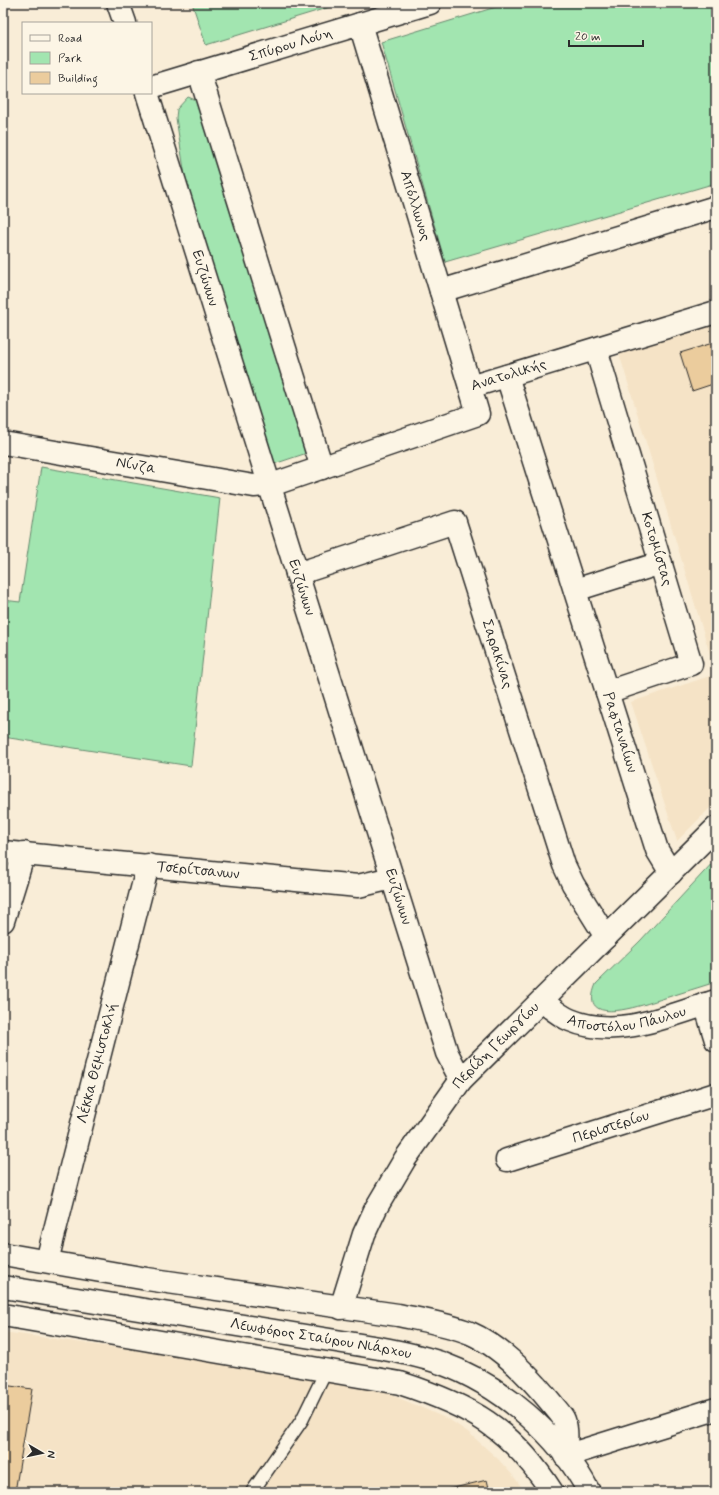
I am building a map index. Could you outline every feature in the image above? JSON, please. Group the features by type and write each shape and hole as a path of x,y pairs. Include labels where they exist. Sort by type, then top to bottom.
{"street":[{"path":"118,3 125,22"},
{"name":"Σπύρου Λούη","path":"152,86 430,3"},
{"name":"Απόλλωνος","path":"360,24 470,387"},
{"path":"199,72 322,468"},
{"name":"Ευζώνων","path":"147,94 447,1053 462,1080"},
{"path":"441,291 716,207"},
{"name":"Ανατολικής","path":"269,485 478,414 470,387 716,312"},
{"name":"Κοτομίστας","path":"596,349 691,664 607,692"},
{"name":"Ραφταναίων","path":"507,376 657,850 671,873"},
{"name":"Νίνζα","path":"3,443 254,486 269,485"},
{"name":"Σαρακίνας","path":"297,574 455,522 564,865 573,884 606,937"},
{"path":"575,590 660,563"},
{"name":"Περίδη Γεωργίου","path":"341,1308 360,1247 376,1208 405,1158 462,1080 716,828"},
{"path":"3,921 13,852"},
{"name":"Τσερίτσανων","path":"13,852 358,886 392,878"},
{"name":"Λέκκα Θεμιστοκλή","path":"47,1261 148,865"},
{"name":"Αποστόλου Πάυλου","path":"542,1001 570,1020 600,1027 626,1026 661,1019 711,1003"},
{"path":"711,1003 716,1040"},
{"name":"Περιστερίου","path":"507,1160 716,1094"},
{"path":"3,1254 429,1321 470,1333 488,1344 519,1369 543,1393 564,1419 566,1436 565,1456 716,1409"},
{"name":"Λεωφόρος Σταύρου Νιάρχου","path":"3,1287 367,1346 405,1353 440,1363 480,1382 510,1402 539,1426 581,1476 589,1492"},
{"name":"Λεωφόρος Σταύρου Νιάρχου","path":"3,1315 400,1383 440,1396 480,1416 500,1431 522,1452 540,1472 552,1492"}],"lane":[{"path":"252,1492 302,1420 326,1371"}],"shaded area":[{"path":"716,324 716,674 619,353"},
{"path":"716,674 716,802 677,841 631,702"},
{"path":"3,1332 171,1355 246,1369 356,1385 385,1392 450,1420 468,1432 498,1459 525,1492 3,1492"}],"green space":[{"path":"192,3 343,3 206,45"},
{"path":"509,3 716,3 716,183 445,262 381,42"},
{"path":"188,97 198,101 307,453 271,465 188,195 176,118 177,109"},
{"path":"41,467 220,498 191,766 3,737 3,600 20,602"},
{"path":"716,859 716,982 630,1008 605,1010 596,1007 593,998 596,984 640,941"}],"building":[{"path":"716,342 716,383 692,391 680,353"},
{"path":"3,1385 32,1389 15,1492 3,1492"},
{"path":"487,1480 490,1492 437,1492"}]}
